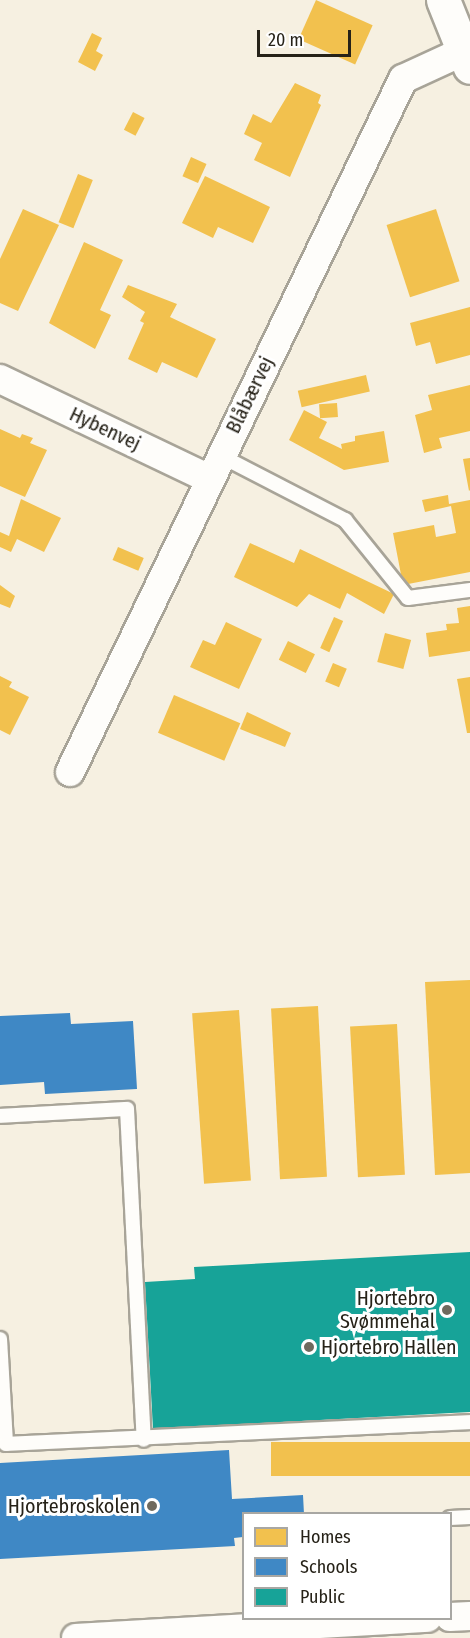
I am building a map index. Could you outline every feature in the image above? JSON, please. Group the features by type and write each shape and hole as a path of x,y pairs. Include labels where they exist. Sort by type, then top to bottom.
{"street":[{"path":"443,0 467,59"},
{"name":"Blåbærvej","path":"70,772 403,79 467,59"},
{"name":"Hybenvej","path":"0,379 215,467"},
{"path":"452,1617 470,1616"},
{"path":"76,1638 392,1620"}],"lane":[{"path":"215,467 345,520 408,598 470,590"},
{"path":"0,1116 127,1109 144,1440"},
{"path":"0,1339 6,1444 144,1440 470,1422"},
{"path":"452,1518 470,1517"}],"building: Homes":[{"path":"316,0 373,25 355,65 299,39"},
{"path":"92,33 102,38 96,51 103,55 95,71 78,62"},
{"path":"295,83 321,95 318,103 321,105 290,177 254,160 262,143 244,134 253,114 271,123"},
{"path":"133,112 145,118 136,136 124,130"},
{"path":"191,157 207,164 198,183 182,176"},
{"path":"78,174 93,180 73,228 59,222"},
{"path":"205,176 270,207 253,243 218,227 213,238 182,223"},
{"path":"23,209 59,225 18,311 0,303 0,259"},
{"path":"436,209 459,281 410,297 387,225"},
{"path":"84,242 123,260 100,310 111,315 95,349 49,323"},
{"path":"128,285 177,304 170,317 216,339 197,378 162,362 157,373 128,359 144,323 140,321 145,312 122,297"},
{"path":"470,307 470,355 436,364 430,342 416,346 410,323"},
{"path":"366,375 370,392 302,407 298,391"},
{"path":"470,385 470,431 439,438 442,448 424,453 415,415 432,410 428,395"},
{"path":"337,403 338,417 320,418 319,404"},
{"path":"304,410 327,422 319,438 342,449 341,444 355,441 355,436 384,431 389,462 344,470 289,440"},
{"path":"0,429 20,438 22,434 33,438 30,443 47,450 25,497 0,486"},
{"path":"470,458 470,490 469,491 463,459"},
{"path":"448,495 449,504 470,500 470,572 403,585 393,533 434,525 436,537 456,533 451,506 425,512 422,500"},
{"path":"21,499 61,518 44,552 17,539 11,552 0,547 0,532 9,536"},
{"path":"250,543 294,563 300,549 394,594 384,614 347,593 340,609 309,594 297,607 234,577"},
{"path":"118,547 144,558 138,571 113,560"},
{"path":"0,585 15,596 10,608 0,604"},
{"path":"470,606 470,651 429,657 426,633 447,630 446,624 459,623 457,608"},
{"path":"334,617 343,621 329,652 320,648"},
{"path":"226,622 262,639 239,689 190,667 203,640 215,645"},
{"path":"385,633 411,640 403,669 377,662"},
{"path":"288,641 315,654 306,673 279,660"},
{"path":"333,663 347,669 339,687 325,681"},
{"path":"0,676 12,682 9,687 29,697 10,735 0,730"},
{"path":"470,677 470,733 467,733 457,679"},
{"path":"174,695 240,723 224,761 158,733"},
{"path":"247,712 291,733 285,747 240,729"},
{"path":"470,980 470,1173 435,1175 425,982"},
{"path":"318,1006 327,1177 280,1179 271,1008"},
{"path":"239,1010 251,1181 204,1184 192,1013"},
{"path":"397,1024 405,1175 358,1177 350,1026"},
{"path":"271,1442 470,1442 470,1476 271,1476"}],"building: Schools":[{"path":"70,1013 71,1024 133,1021 137,1089 45,1094 44,1082 0,1085 0,1016"},
{"name":"Hjortebroskolen","path":"229,1450 232,1499 303,1495 304,1512 242,1512 242,1537 234,1538 235,1546 0,1559 0,1463"}],"building: Public":[{"name":"Hjortebro Hallen","path":"470,1252 470,1412 153,1429 145,1282 195,1279 194,1267"}],"place":[{"name":"Hjortebro Svømmehal","path":"447,1310"},
{"name":"Hjortebro Hallen","path":"309,1347"},
{"name":"Hjortebroskolen","path":"152,1506"}]}
